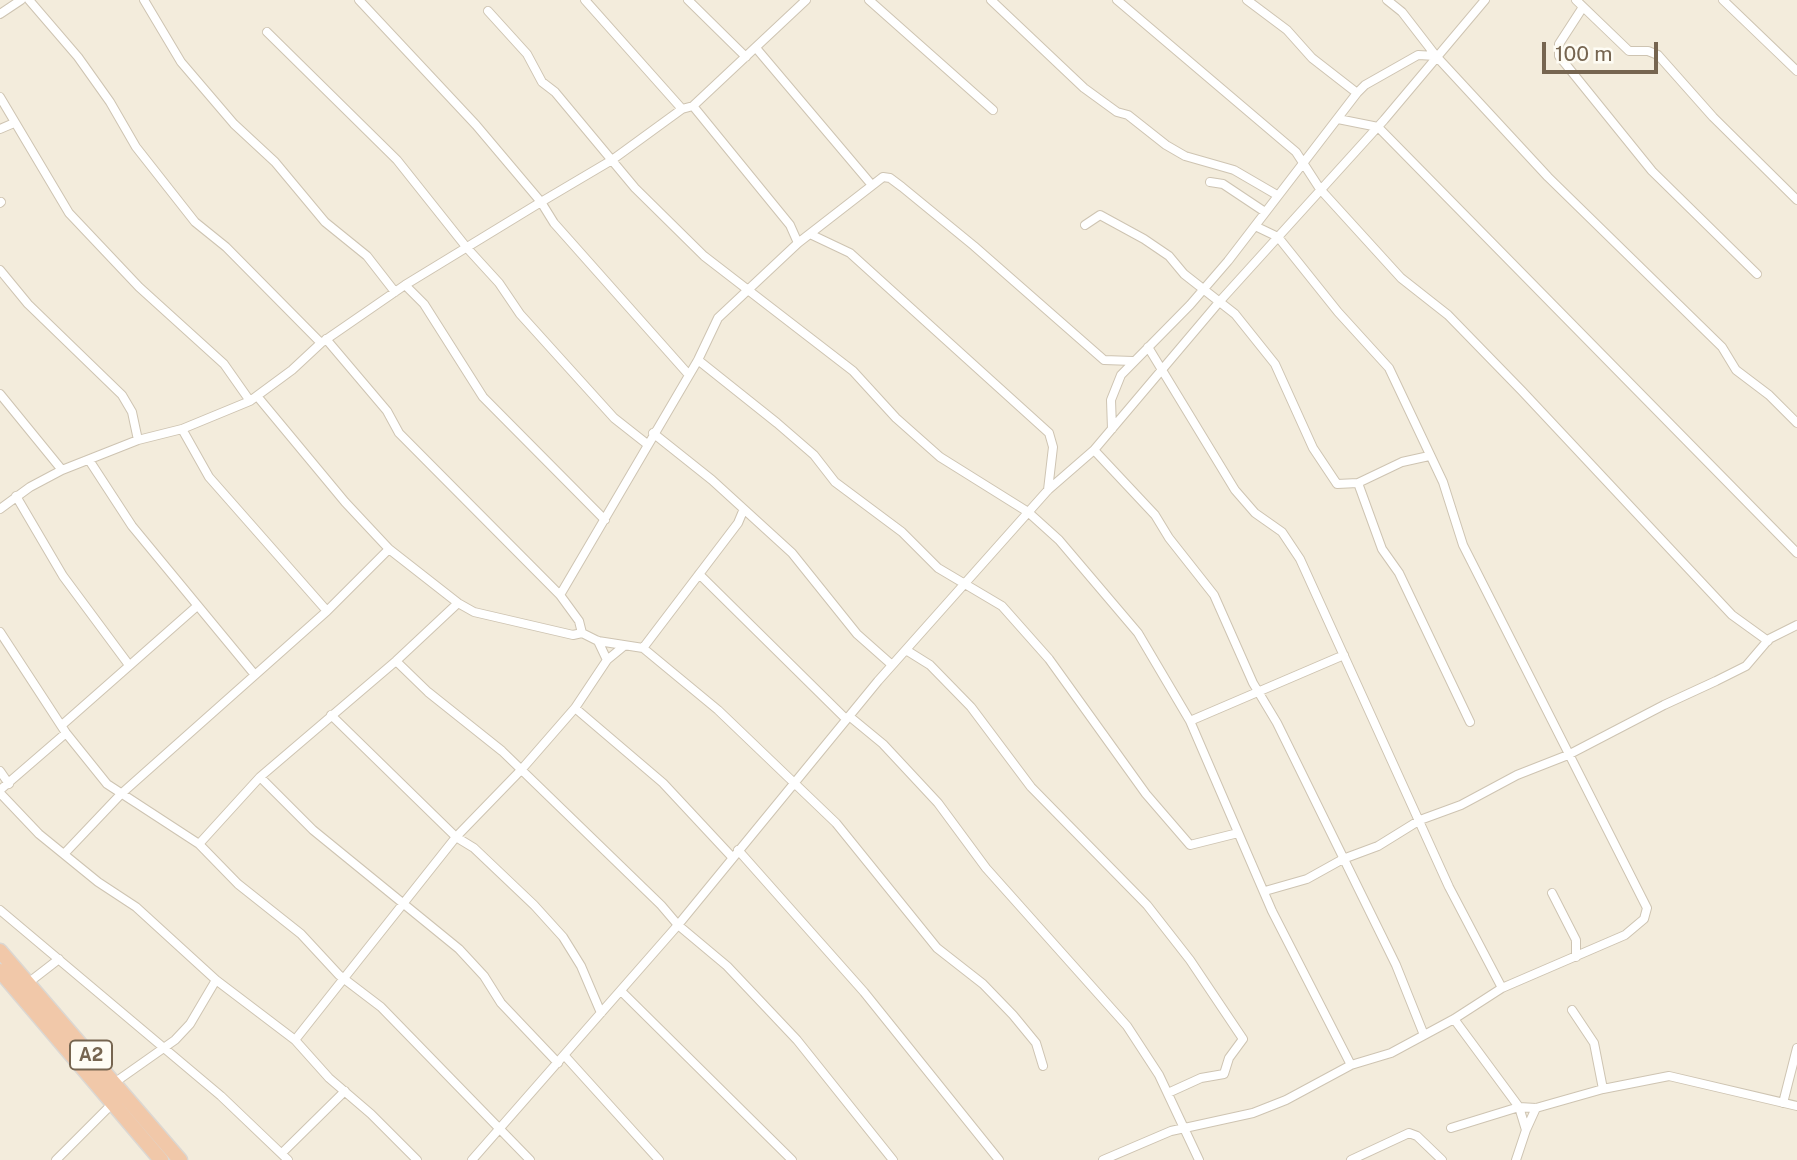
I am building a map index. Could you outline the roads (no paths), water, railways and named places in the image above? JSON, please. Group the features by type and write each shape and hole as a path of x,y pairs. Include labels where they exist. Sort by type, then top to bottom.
{"highway":[{"name":"A2","path":"0,951 180,1160"},
{"name":"A2","path":"0,971 161,1160"}],"street":[{"path":"0,14 21,0"},
{"path":"29,0 78,57 110,102 136,147 195,222 226,247 324,341 387,411 399,433 560,595 579,621 582,633"},
{"path":"144,0 181,62 234,124 275,162 325,222 367,256 395,292"},
{"path":"359,0 476,125 541,202 545,212 689,374"},
{"path":"585,0 682,109"},
{"path":"688,0 746,57"},
{"path":"869,0 993,110"},
{"path":"991,0 1084,88 1117,112 1128,115 1166,145 1185,156 1234,170 1278,195"},
{"path":"1117,0 1252,117 1266,125 1305,162 1320,189 1401,278 1448,315 1522,390 1732,615 1768,641"},
{"path":"1247,0 1287,30 1312,58 1357,93"},
{"path":"1387,0 1402,12 1436,56 1548,177 1722,347 1736,370 1769,395 1797,423"},
{"path":"472,1160 678,925 905,650 1048,490 1094,450 1220,301 1378,127 1485,0"},
{"path":"1576,0 1629,51 1648,51 1658,55 1713,117 1797,200"},
{"path":"1723,0 1797,71"},
{"path":"0,509 16,496 62,470 138,440 182,429 254,398 292,370 324,341 405,285 612,159 682,109 693,106 756,48 799,2"},
{"path":"1583,7 1559,44 1559,56 1652,171 1757,275"},
{"path":"488,11 527,54 542,82 555,92 642,195 704,256 853,371 896,418 940,457 1028,512 1059,540 1138,633 1190,722 1272,911 1351,1065"},
{"path":"267,32 397,160 467,248 483,262 520,314 614,418 647,444"},
{"path":"756,48 871,184"},
{"path":"1112,429 1110,406 1114,387 1133,361 1204,290 1357,93 1365,85 1418,55 1436,56"},
{"path":"0,97 69,213 139,287 224,363 389,549 458,603 474,612 572,635 582,633 598,641 643,648 718,710 861,851 937,948 983,984 1027,1031 1036,1043 1042,1066"},
{"path":"693,106 790,225 798,243"},
{"path":"1338,119 1378,127 1797,553"},
{"path":"0,130 13,122"},
{"path":"560,595 698,360 718,318 798,243 812,235 871,184 883,177 890,178 902,187 1104,360 1133,361"},
{"path":"1210,182 1223,184 1265,212"},
{"path":"1085,225 1100,215 1106,217 1169,256 1184,274 1236,314 1275,364 1299,422 1329,476 1337,484 1358,483 1402,462 1429,456"},
{"path":"1103,1160 1171,1131 1253,1113 1286,1100 1351,1065 1391,1053 1454,1019 1502,988 1625,935 1644,919 1647,908 1463,545 1443,482 1390,368 1338,313 1278,237 1255,226"},
{"path":"812,235 850,253 1049,433 1053,447 1048,490"},
{"path":"0,270 28,304 122,396 132,412 138,440"},
{"path":"405,285 424,304 483,397 605,520"},
{"path":"1148,347 1235,490 1255,513 1282,532 1291,544 1449,887 1502,988"},
{"path":"698,360 814,455 835,482 902,532 938,568 966,582 1002,606 1049,659 1146,794 1189,845 1238,833"},
{"path":"0,394 62,470"},
{"path":"182,429 209,477 327,611"},
{"path":"653,433 703,472 792,553 857,634 892,665"},
{"path":"1094,450 1155,515 1169,538 1202,577 1224,613 1260,694 1407,990 1424,1035"},
{"path":"89,460 132,526 196,607 255,674"},
{"path":"1358,483 1382,549 1399,573 1470,722"},
{"path":"16,496 63,576 129,665"},
{"path":"643,648 743,511"},
{"path":"64,854 121,794 327,611 389,549"},
{"path":"699,574 847,717 883,744 937,803 986,868 1085,976 1142,1047 1168,1093 1199,1160"},
{"path":"199,844 260,777 396,661 458,603"},
{"path":"196,607 129,665 0,791 39,834 136,907 216,980 295,1040 417,1160"},
{"path":"1265,891 1307,879 1343,859 1378,846 1420,820 1461,805 1517,775 1568,755 1746,666 1768,641 1797,625"},
{"path":"0,632 64,729 107,784 199,844 238,884 301,934 339,975 346,977 381,1007 530,1160"},
{"path":"598,641 607,660"},
{"path":"295,1040 456,837 521,770 575,708 607,660 624,646"},
{"path":"905,650 930,665 971,707 1031,787 1147,905 1190,960 1243,1039 1229,1058 1224,1074 1201,1078 1168,1093"},
{"path":"1190,722 1260,694 1344,655"},
{"path":"396,661 428,692 521,770 661,905 678,925 727,966 797,1040 893,1160"},
{"path":"575,708 663,783 735,853 864,992 999,1160"},
{"path":"331,715 456,837 474,848 534,905 562,937 581,966 601,1013"},
{"path":"0,771 9,784"},
{"path":"260,777 313,830 343,852 374,882 403,903 474,964 501,1003 558,1063"},
{"path":"1552,893 1576,940 1576,957"},
{"path":"0,910 165,1048 285,1156 345,1091"},
{"path":"28,983 59,959"},
{"path":"114,1083 165,1048 190,1024 216,980"},
{"path":"621,991 792,1160"},
{"path":"1572,1010 1594,1042 1603,1089"},
{"path":"1454,1019 1519,1107 1526,1130"},
{"path":"1783,1103 1797,1048"},
{"path":"564,1055 659,1160"},
{"path":"1451,1128 1519,1107 1536,1108 1603,1089 1669,1076 1797,1106"},
{"path":"56,1160 112,1104"},
{"path":"1516,1160 1536,1108"},
{"path":"1351,1160 1409,1133 1418,1136 1442,1160"}]}
